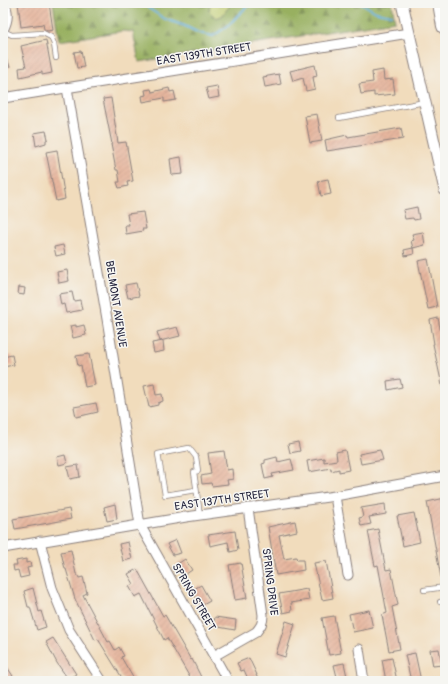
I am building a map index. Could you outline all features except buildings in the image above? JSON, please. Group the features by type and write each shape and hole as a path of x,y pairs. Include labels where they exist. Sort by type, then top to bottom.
{"highway":[{"path":"441,3 445,26"}],"street":[{"path":"3,30 8,18 7,8 4,3"},
{"path":"402,3 445,190"},
{"name":"EAST 139TH STREET","path":"3,98 409,33"},
{"name":"BELMONT AVENUE","path":"67,88 107,319 140,525"},
{"name":"EAST 137TH STREET","path":"3,548 200,515 335,496 445,476"},
{"path":"335,496 348,575"},
{"name":"SPRING DRIVE","path":"214,656 256,632 263,622 248,508"},
{"name":"SPRING STREET","path":"140,525 228,681"},
{"path":"40,541 52,588 69,630 102,681"},
{"path":"359,648 364,681"}],"lane":[{"path":"3,30 12,35 43,33 51,37 54,44 56,58"},
{"path":"339,118 425,102"},
{"path":"196,490 165,495 158,454 189,448 196,457 198,470 194,472 200,515"},
{"path":"424,590 445,586"}],"green space":[{"path":"53,3 210,3 209,11 216,18 222,16 232,3 392,3 395,21 139,62 133,32 123,31 59,41"},
{"path":"210,3 232,3 222,16 216,18 209,11"}],"waterway":[{"path":"145,3 148,8 165,19 199,33 213,36 228,26 251,3"},
{"path":"308,3 313,5 329,3"},
{"path":"356,3 361,3 376,12 392,15"}]}
